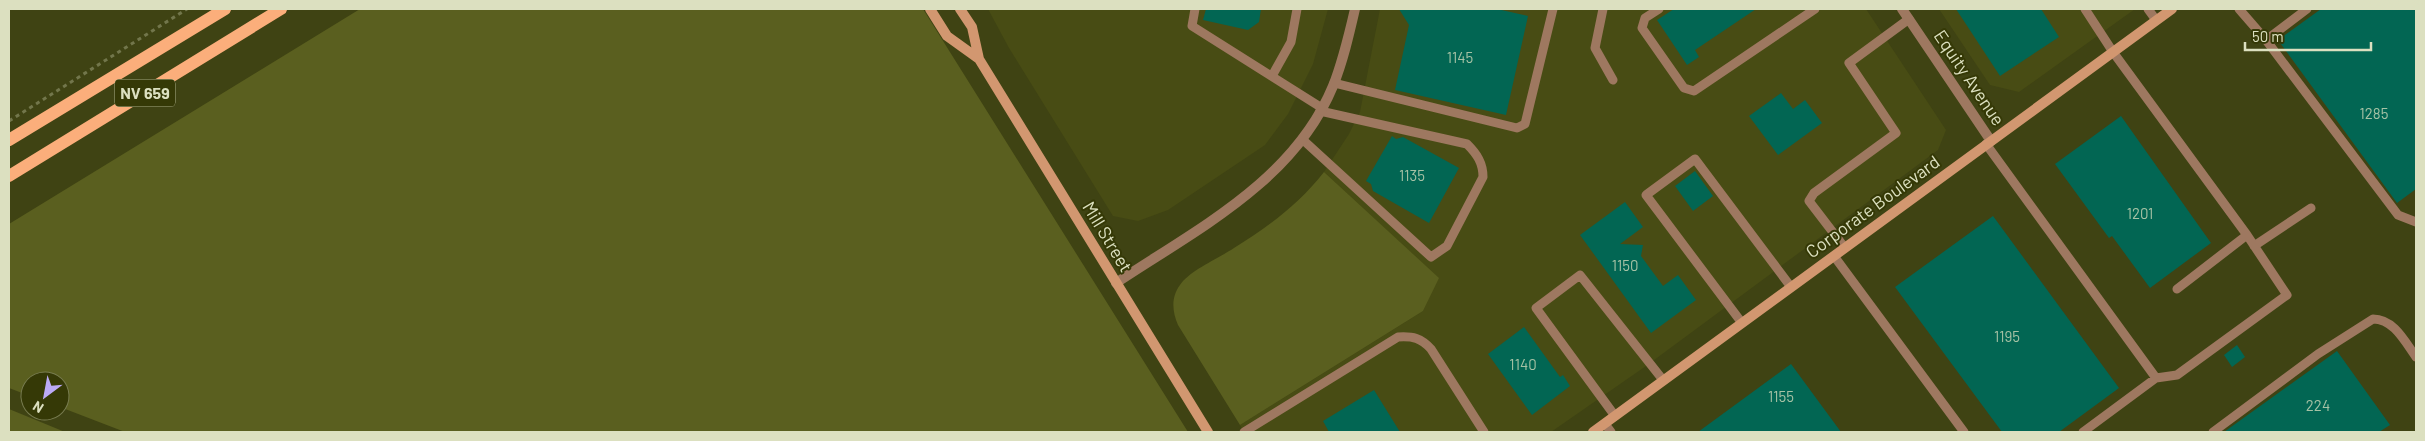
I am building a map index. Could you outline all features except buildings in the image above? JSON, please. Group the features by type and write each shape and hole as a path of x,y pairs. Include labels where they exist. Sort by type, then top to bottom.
{"main road":[{"name":"NV 659","path":"9,140 225,9"},
{"name":"NV 659","path":"9,176 281,9"}],"street":[{"name":"Mill Street","path":"930,9 947,36 979,59"},
{"name":"Mill Street","path":"960,9 972,27 979,59 1208,432"},
{"path":"1116,283 1247,195 1274,172 1302,139 1321,109 1334,83 1345,53 1355,9"},
{"name":"Equity Avenue","path":"1902,9 1989,143"},
{"name":"Corporate Boulevard","path":"1593,432 1608,428 1615,416 1663,380 2172,9"}],"lane":[{"path":"1195,9 1192,26 1321,109 1467,144 1474,151 1483,167 1483,177 1446,246 1431,257 1302,139"},
{"path":"1272,76 1291,42 1297,9"},
{"path":"1334,83 1517,128 1525,124 1552,9"},
{"path":"1603,9 1595,48 1613,80"},
{"path":"1659,9 1645,18 1642,28 1684,88 1694,91 1816,9"},
{"path":"2083,432 2156,378 2177,375 2288,295 2247,235 2113,52 2085,9"},
{"path":"2148,9 2156,20"},
{"path":"2239,9 2266,40 2398,215 2416,222"},
{"path":"2266,40 2306,9"},
{"path":"1845,248 1809,201 1814,192 1896,133 1849,63 1909,19"},
{"path":"1989,143 2156,378"},
{"path":"1742,323 1646,195 1695,159 1791,287"},
{"path":"2254,246 2311,208"},
{"path":"2177,289 2247,235"},
{"path":"1834,256 1964,432"},
{"path":"1615,416 1536,308 1580,275 1663,380"},
{"path":"2213,432 2318,354 2373,320 2381,319 2390,324 2416,357"},
{"path":"1244,432 1398,337 1410,336 1423,340 1431,349 1484,432"}],"path":[{"path":"9,120 187,9"}],"shaded area":[{"path":"360,9 923,9 1188,432 125,432 70,411 70,371 20,371 20,392 9,388 9,224"},
{"path":"988,9 1328,9 1313,64 1288,114 1265,145 1168,210 1138,221 1113,216 1009,48"},
{"path":"1380,9 1866,9 1946,130 1938,150 1646,366 1551,432 1244,432 1240,425 1423,311 1438,278 1324,172 1349,134 1360,112"},
{"path":"1939,9 2135,9 2019,92 1990,85"},
{"path":"1324,172 1439,278 1423,311 1240,425 1178,325 1174,309 1175,294 1180,285 1190,275 1247,240 1282,214"},
{"path":"9,409 20,414 20,421 38,421 65,432 9,432"}]}
